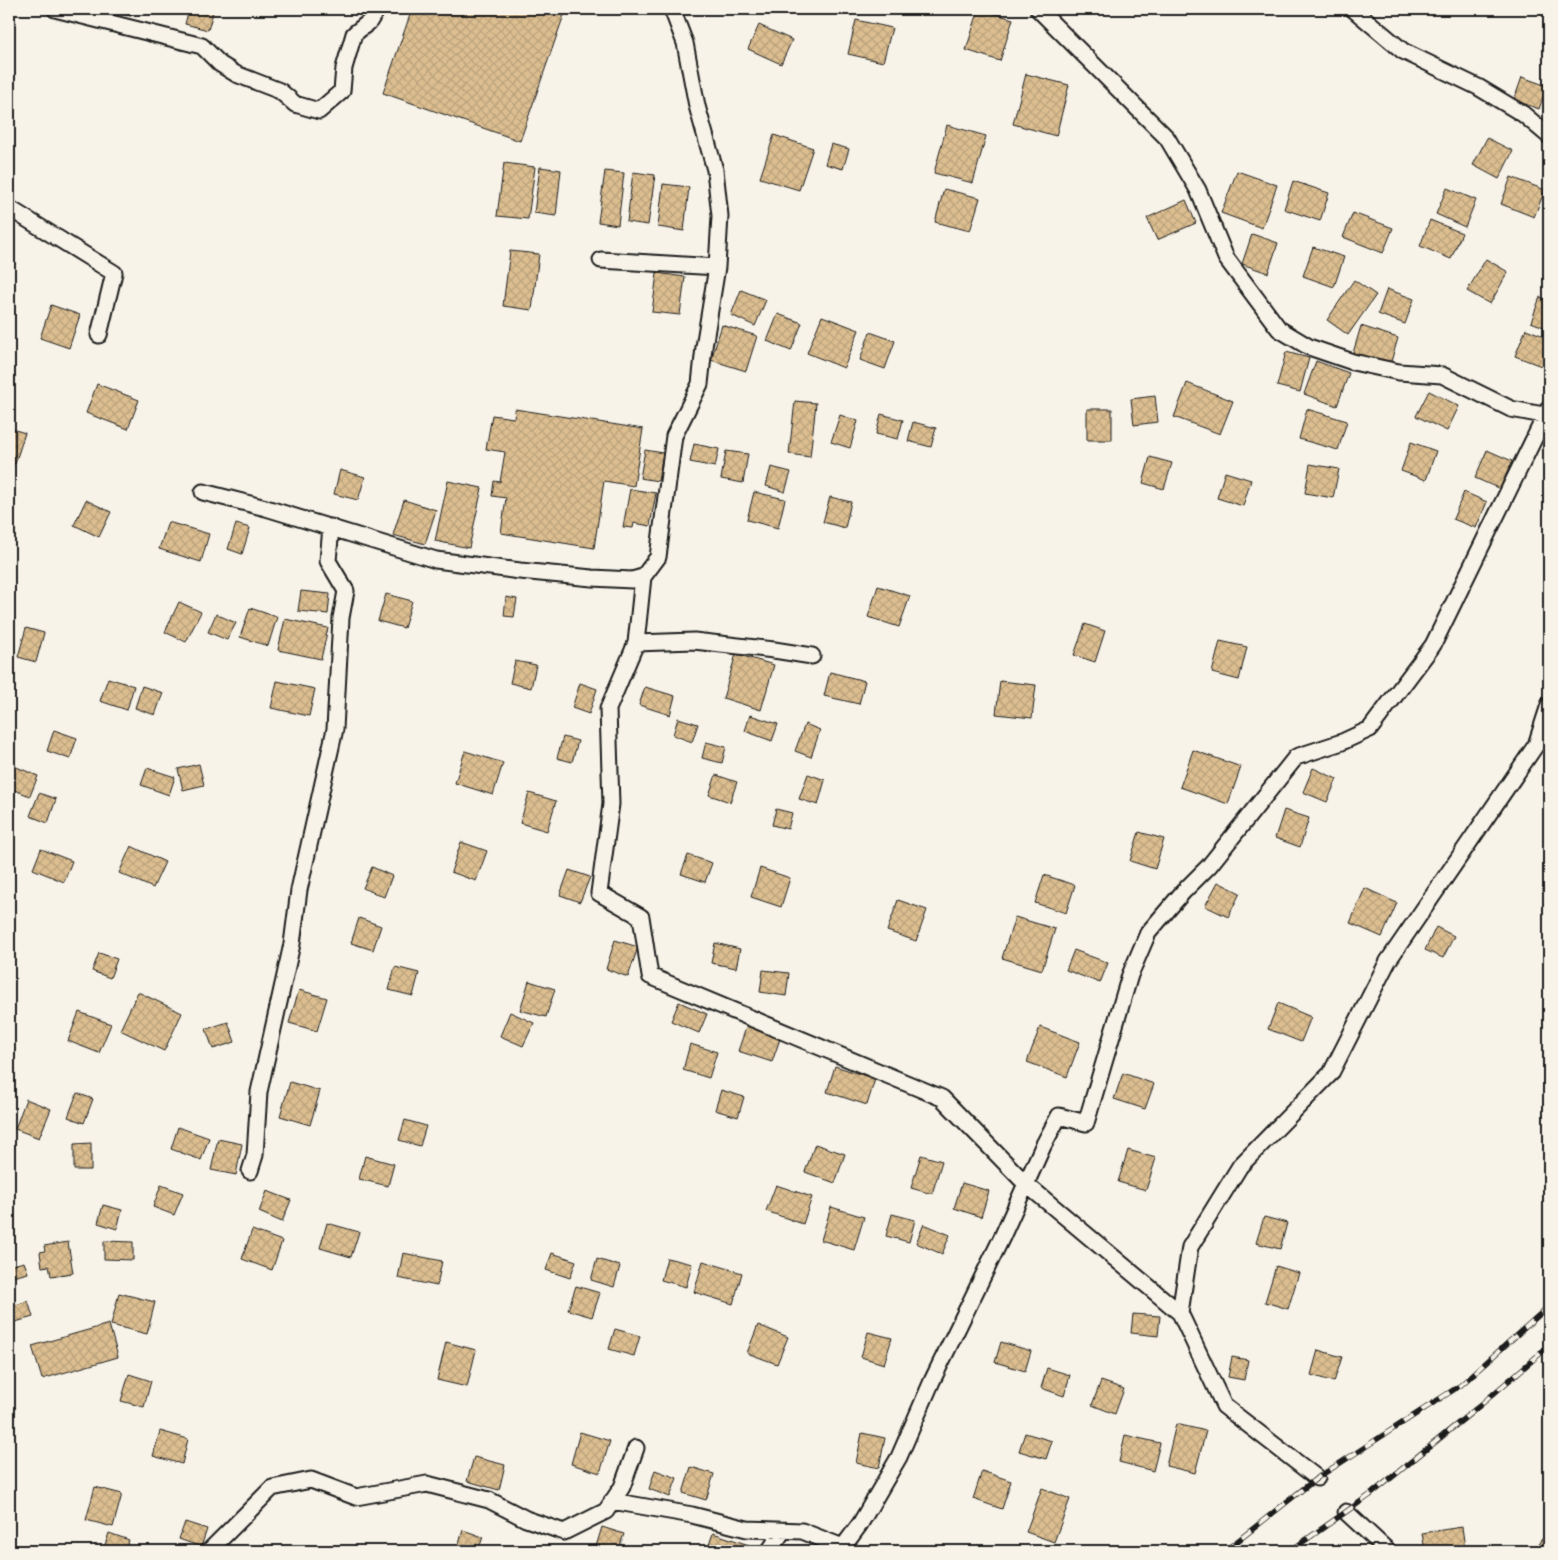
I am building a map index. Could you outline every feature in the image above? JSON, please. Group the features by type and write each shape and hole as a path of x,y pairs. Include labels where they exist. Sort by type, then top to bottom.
{"street":[{"path":"55,9 202,46 220,64 236,74 280,90 294,104 319,111 342,91 344,68 354,34 369,22 377,9"},
{"path":"672,9 685,43 697,106 715,170 720,216 717,267 700,384 674,436 658,557 643,577 636,643 608,709 611,804 599,893 641,917 650,976 942,1098 1026,1184 1180,1313 1224,1406 1316,1478"},
{"path":"612,1501 692,1515 747,1529 802,1531 843,1547 860,1524 899,1457 932,1381 1059,1116 1086,1123 1130,975 1148,933 1183,892 1209,866 1296,757 1342,742 1370,729 1433,645 1548,413 1511,409 1442,375 1399,372 1353,362 1309,347 1280,329 1226,258 1198,190 1167,138 1038,9"},
{"path":"1353,9 1403,51 1478,87 1522,114 1549,136"},
{"path":"9,208 114,273 99,335"},
{"path":"601,260 717,267"},
{"path":"203,492 266,508 436,560 592,578 632,580 643,577"},
{"path":"250,1171 255,1155 259,1092 292,944 299,890 335,729 341,618 346,592 328,561 331,527"},
{"path":"636,643 694,641 812,656"},
{"path":"1180,1313 1190,1247 1240,1166 1332,1073 1388,961 1536,745 1549,705"},
{"path":"209,1551 272,1488 311,1480 356,1497 427,1484 489,1500 526,1520 564,1532 606,1511 622,1487 636,1448"},
{"path":"1346,1512 1388,1551"},
{"path":"768,1551 782,1531"}],"building":[{"path":"102,9 133,9 131,16"},
{"path":"189,9 214,9 208,30 185,24"},
{"path":"412,9 566,9 520,141 383,93"},
{"path":"979,9 1013,19 1000,61 966,50"},
{"path":"856,20 892,28 883,62 848,54"},
{"path":"759,25 792,40 781,64 748,49"},
{"path":"1026,74 1069,85 1056,136 1013,124"},
{"path":"1522,77 1547,86 1539,109 1514,100"},
{"path":"947,125 986,136 973,183 934,173"},
{"path":"774,135 813,148 799,190 760,178"},
{"path":"1487,138 1513,151 1499,179 1473,165"},
{"path":"831,144 849,149 843,169 825,164"},
{"path":"504,163 535,167 528,219 497,216"},
{"path":"540,167 561,170 556,216 534,213"},
{"path":"605,171 624,173 618,225 598,222"},
{"path":"1237,171 1277,185 1262,228 1221,213"},
{"path":"633,172 655,175 648,225 627,222"},
{"path":"1511,177 1545,190 1534,217 1501,204"},
{"path":"1293,181 1329,193 1320,221 1284,209"},
{"path":"663,184 689,187 684,231 658,227"},
{"path":"1447,188 1476,200 1465,227 1436,214"},
{"path":"944,189 980,198 970,231 935,222"},
{"path":"1186,200 1196,223 1157,240 1147,218"},
{"path":"1353,213 1393,228 1383,253 1343,237"},
{"path":"1430,220 1462,233 1451,259 1420,246"},
{"path":"1252,234 1278,243 1268,273 1242,264"},
{"path":"1313,247 1344,257 1334,287 1303,276"},
{"path":"510,251 539,254 532,310 503,306"},
{"path":"1486,259 1508,272 1490,304 1467,291"},
{"path":"657,273 685,277 680,315 652,312"},
{"path":"1354,280 1376,295 1348,335 1327,320"},
{"path":"1387,289 1414,299 1405,324 1378,314"},
{"path":"741,290 766,300 755,326 731,315"},
{"path":"1540,297 1549,300 1549,329 1531,322"},
{"path":"51,305 80,315 69,348 40,338"},
{"path":"778,314 802,323 791,351 767,341"},
{"path":"822,316 859,330 844,368 807,353"},
{"path":"722,325 757,336 746,371 711,360"},
{"path":"1361,326 1398,338 1390,365 1353,353"},
{"path":"1526,329 1549,338 1549,353 1544,367 1515,356"},
{"path":"870,332 895,341 885,369 860,360"},
{"path":"1286,352 1309,358 1300,392 1277,386"},
{"path":"1316,361 1349,373 1337,406 1304,394"},
{"path":"1187,383 1233,401 1220,434 1174,417"},
{"path":"97,384 139,400 128,429 86,413"},
{"path":"1429,391 1459,406 1447,431 1416,416"},
{"path":"1155,396 1158,422 1134,425 1131,399"},
{"path":"795,401 816,403 810,457 789,454"},
{"path":"515,409 643,429 634,486 604,481 594,548 501,533 506,498 492,496 494,481 500,482 505,452 486,449 492,415 514,418"},
{"path":"1087,409 1112,409 1112,440 1087,440"},
{"path":"1307,409 1347,421 1338,450 1299,439"},
{"path":"881,414 903,420 898,439 876,434"},
{"path":"840,415 858,421 850,448 831,442"},
{"path":"913,422 936,428 931,447 908,441"},
{"path":"9,428 25,433 15,464 9,462"},
{"path":"1411,442 1436,451 1426,480 1401,471"},
{"path":"694,444 719,449 715,467 690,462"},
{"path":"645,450 663,453 658,481 640,478"},
{"path":"1487,450 1512,461 1500,489 1475,478"},
{"path":"726,451 748,454 743,483 721,479"},
{"path":"1150,457 1172,463 1164,489 1143,483"},
{"path":"1310,464 1339,469 1333,498 1305,493"},
{"path":"771,467 791,472 785,492 766,486"},
{"path":"340,470 365,477 358,500 334,494"},
{"path":"1225,472 1251,480 1243,506 1217,498"},
{"path":"448,481 482,488 469,548 435,541"},
{"path":"630,489 656,493 650,526 634,523 633,528 623,527"},
{"path":"754,492 785,499 778,528 747,520"},
{"path":"1464,492 1487,502 1476,528 1453,519"},
{"path":"830,497 851,502 845,528 823,522"},
{"path":"86,500 111,512 99,537 74,525"},
{"path":"404,500 436,510 425,544 393,535"},
{"path":"168,522 209,534 201,562 159,549"},
{"path":"236,524 250,528 242,554 228,549"},
{"path":"878,586 910,596 899,627 868,617"},
{"path":"301,591 330,594 328,614 298,611"},
{"path":"386,594 412,601 404,628 378,621"},
{"path":"506,597 517,599 514,617 504,616"},
{"path":"179,602 201,612 186,642 165,632"},
{"path":"250,608 277,617 268,646 240,637"},
{"path":"216,614 236,623 227,640 208,632"},
{"path":"285,619 328,628 321,659 278,650"},
{"path":"1085,624 1105,631 1095,662 1074,655"},
{"path":"26,628 44,633 36,662 18,657"},
{"path":"1220,641 1247,647 1239,680 1212,673"},
{"path":"736,654 774,665 761,710 723,698"},
{"path":"515,661 536,665 531,688 510,683"},
{"path":"830,672 865,681 859,704 824,696"},
{"path":"108,678 134,686 127,710 100,701"},
{"path":"277,681 315,689 309,716 271,708"},
{"path":"1000,681 1036,685 1032,718 996,714"},
{"path":"580,683 597,689 589,714 572,708"},
{"path":"142,686 163,693 155,715 135,708"},
{"path":"645,687 675,696 670,715 639,705"},
{"path":"750,715 778,724 772,741 745,731"},
{"path":"678,718 698,724 692,742 673,735"},
{"path":"805,724 820,730 811,757 795,751"},
{"path":"54,730 77,738 70,759 47,751"},
{"path":"563,737 578,741 572,762 557,758"},
{"path":"706,742 726,747 722,763 702,758"},
{"path":"1193,750 1241,767 1228,804 1180,787"},
{"path":"465,751 503,763 493,795 455,783"},
{"path":"199,764 204,785 183,790 178,769"},
{"path":"14,766 38,776 30,796 9,788 9,781"},
{"path":"147,768 175,777 169,795 141,785"},
{"path":"1313,768 1337,779 1327,802 1303,792"},
{"path":"808,774 825,780 818,805 799,799"},
{"path":"716,775 737,782 730,802 709,795"},
{"path":"39,793 56,799 48,823 30,816"},
{"path":"529,793 556,801 547,831 520,823"},
{"path":"776,809 792,813 788,829 772,825"},
{"path":"1284,810 1309,818 1300,847 1275,838"},
{"path":"1139,832 1164,839 1155,869 1130,861"},
{"path":"461,842 487,851 476,881 451,872"},
{"path":"131,846 165,862 153,888 119,873"},
{"path":"41,849 72,861 64,882 33,869"},
{"path":"688,855 712,863 705,882 681,874"},
{"path":"372,867 392,876 384,897 363,888"},
{"path":"760,868 790,878 781,907 751,897"},
{"path":"569,870 590,877 580,902 560,895"},
{"path":"1044,875 1075,885 1066,913 1035,903"},
{"path":"1218,882 1240,893 1228,917 1205,906"},
{"path":"1365,888 1397,903 1382,937 1350,923"},
{"path":"898,900 927,910 916,941 887,931"},
{"path":"1015,917 1055,929 1042,970 1002,958"},
{"path":"359,918 381,926 373,950 351,943"},
{"path":"1436,927 1454,936 1443,958 1425,950"},
{"path":"615,940 638,947 628,977 606,969"},
{"path":"715,943 740,949 736,968 711,963"},
{"path":"1074,950 1108,963 1100,983 1066,970"},
{"path":"99,953 117,959 110,978 92,971"},
{"path":"395,967 419,973 413,996 389,990"},
{"path":"763,970 789,973 786,996 760,992"},
{"path":"529,981 555,989 546,1017 520,1010"},
{"path":"299,990 327,998 317,1031 289,1023"},
{"path":"138,992 182,1013 164,1051 120,1030"},
{"path":"679,1002 707,1014 699,1033 671,1021"},
{"path":"1278,1003 1311,1017 1301,1042 1268,1029"},
{"path":"79,1012 111,1024 99,1053 68,1041"},
{"path":"510,1012 534,1023 523,1046 500,1036"},
{"path":"228,1022 235,1042 213,1049 206,1029"},
{"path":"747,1025 781,1036 772,1062 738,1051"},
{"path":"1040,1027 1080,1042 1067,1077 1027,1062"},
{"path":"690,1044 717,1052 709,1078 683,1070"},
{"path":"835,1066 875,1079 867,1105 827,1092"},
{"path":"1123,1073 1154,1084 1145,1109 1114,1099"},
{"path":"290,1082 320,1091 310,1125 280,1116"},
{"path":"721,1090 744,1097 738,1117 715,1110"},
{"path":"77,1093 93,1099 84,1123 68,1117"},
{"path":"26,1099 51,1109 39,1138 15,1129"},
{"path":"405,1120 426,1126 420,1146 399,1140"},
{"path":"178,1127 209,1138 201,1160 171,1149"},
{"path":"218,1139 242,1144 236,1175 211,1170"},
{"path":"91,1143 91,1170 74,1170 74,1144"},
{"path":"815,1144 845,1154 835,1183 805,1172"},
{"path":"1128,1150 1156,1158 1146,1190 1118,1182"},
{"path":"921,1155 942,1161 932,1194 911,1188"},
{"path":"365,1156 394,1164 388,1186 359,1179"},
{"path":"962,1183 989,1191 981,1217 954,1208"},
{"path":"161,1185 183,1193 174,1215 153,1207"},
{"path":"776,1185 812,1197 803,1224 766,1211"},
{"path":"267,1191 291,1200 282,1222 259,1212"},
{"path":"103,1205 122,1210 117,1229 98,1223"},
{"path":"831,1207 864,1217 854,1250 821,1240"},
{"path":"892,1214 915,1220 909,1242 886,1236"},
{"path":"1264,1217 1287,1223 1280,1249 1256,1243"},
{"path":"327,1223 359,1232 351,1257 320,1248"},
{"path":"924,1224 950,1235 942,1254 916,1243"},
{"path":"252,1230 282,1241 272,1270 242,1259"},
{"path":"104,1241 133,1242 133,1260 104,1259"},
{"path":"68,1242 73,1273 51,1276 49,1266 42,1267 40,1252 45,1251 44,1246"},
{"path":"403,1253 442,1261 437,1286 398,1278"},
{"path":"552,1253 576,1261 570,1278 546,1270"},
{"path":"667,1258 692,1264 686,1287 661,1280"},
{"path":"597,1259 620,1266 614,1287 591,1280"},
{"path":"703,1261 742,1273 733,1304 694,1292"},
{"path":"24,1262 28,1273 9,1278 9,1266"},
{"path":"1276,1266 1299,1273 1288,1309 1265,1302"},
{"path":"576,1286 600,1293 592,1317 568,1310"},
{"path":"119,1293 155,1302 147,1334 111,1325"},
{"path":"28,1301 33,1317 12,1323 9,1307"},
{"path":"1133,1314 1160,1316 1158,1336 1131,1333"},
{"path":"109,1324 118,1357 42,1379 32,1346"},
{"path":"758,1325 788,1337 777,1364 747,1353"},
{"path":"615,1329 640,1336 634,1356 609,1349"},
{"path":"868,1332 892,1338 884,1364 861,1357"},
{"path":"446,1342 476,1350 467,1387 437,1380"},
{"path":"1001,1342 1031,1351 1025,1371 995,1362"},
{"path":"1318,1350 1342,1357 1334,1382 1311,1375"},
{"path":"1232,1357 1248,1360 1244,1380 1228,1377"},
{"path":"1047,1368 1070,1375 1064,1396 1041,1388"},
{"path":"129,1374 151,1381 144,1407 121,1401"},
{"path":"1101,1381 1124,1389 1115,1414 1092,1405"},
{"path":"1176,1424 1206,1431 1195,1473 1166,1466"},
{"path":"160,1431 188,1439 182,1464 153,1456"},
{"path":"580,1432 610,1441 600,1473 571,1464"},
{"path":"862,1433 885,1438 879,1468 856,1463"},
{"path":"1025,1433 1052,1441 1046,1459 1019,1451"},
{"path":"1125,1435 1160,1443 1153,1471 1119,1462"},
{"path":"474,1457 505,1465 499,1490 467,1481"},
{"path":"691,1467 714,1474 706,1500 683,1493"},
{"path":"655,1470 677,1478 670,1497 649,1489"},
{"path":"982,1471 1011,1481 1002,1509 973,1499"},
{"path":"95,1487 122,1494 113,1527 86,1520"},
{"path":"1042,1488 1070,1499 1054,1542 1026,1532"},
{"path":"185,1522 207,1529 201,1547 179,1539"},
{"path":"602,1527 624,1534 618,1551 595,1550"},
{"path":"1462,1527 1465,1548 1425,1551 1422,1533"},
{"path":"463,1530 483,1537 478,1551 457,1550"},
{"path":"109,1533 129,1540 125,1551 103,1551"},
{"path":"713,1533 749,1545 747,1551 707,1551"},
{"path":"1541,1539 1549,1542 1549,1551 1536,1551"}],"railway":[{"path":"1225,1551 1317,1478 1461,1385 1549,1306"},
{"path":"1290,1551 1370,1495 1477,1408 1549,1346"}]}
